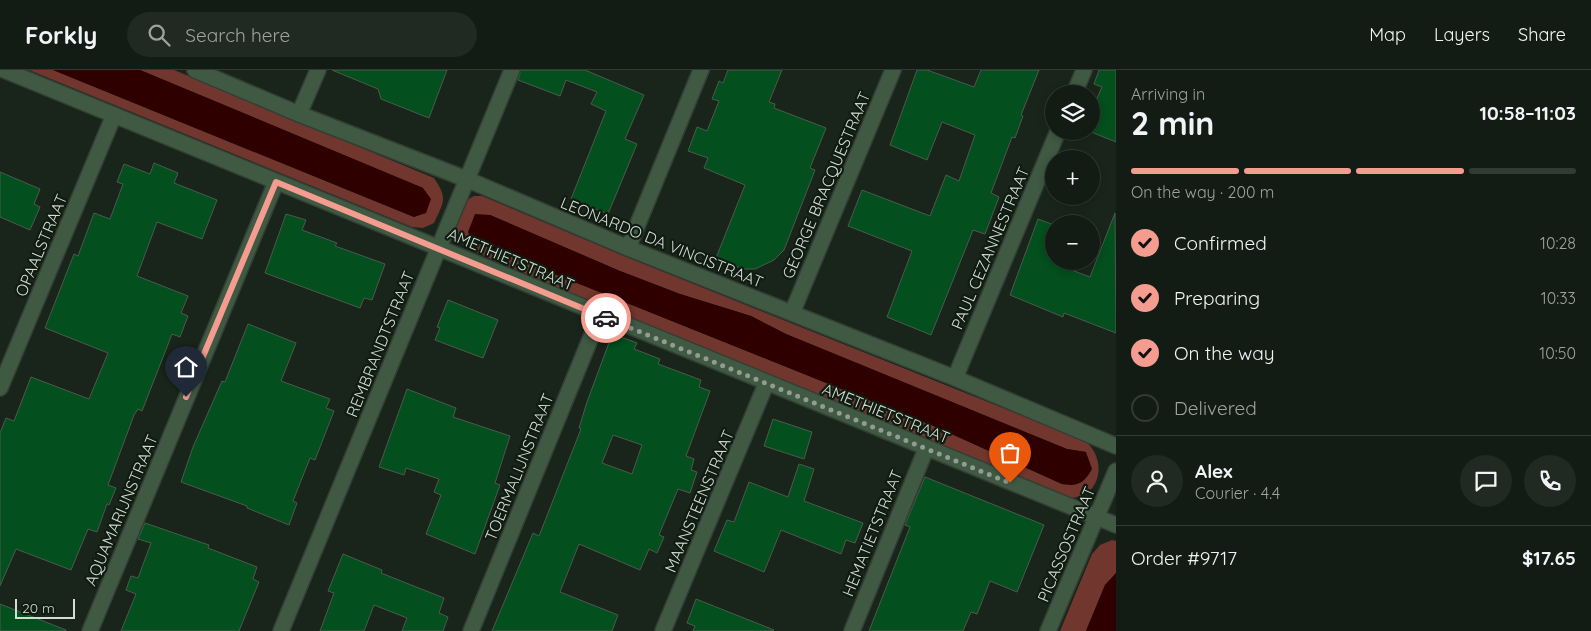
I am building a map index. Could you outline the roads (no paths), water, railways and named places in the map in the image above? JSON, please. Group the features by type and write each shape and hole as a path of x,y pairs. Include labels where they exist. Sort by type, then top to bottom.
{"street":[{"name":"AMETHIETSTRAAT","path":"4,70 766,384 1116,525"},
{"name":"LEONARDO DA VINCISTRAAT","path":"195,70 299,114 466,179 628,248 955,378 1116,446"},
{"path":"299,114 318,70"},
{"name":"REMBRANDTSTRAAT","path":"281,631 512,70"},
{"path":"628,248 701,70"},
{"name":"GEORGE BRACQUESTRAAT","path":"792,313 893,70"},
{"path":"1078,85 1084,70"},
{"name":"OPAALSTRAAT","path":"0,388 114,115"},
{"name":"PAUL CEZANNESTRAAT","path":"955,378 1054,140"},
{"name":"AQUAMARIJNSTRAAT","path":"90,631 276,182"},
{"name":"TOERMALIJNSTRAAT","path":"471,631 600,315"},
{"name":"MAANSTEENSTRAAT","path":"663,631 766,384"},
{"name":"HEMATIETSTRAAT","path":"852,631 926,449"},
{"name":"PICASSOSTRAAT","path":"1048,631 1116,471"}]}
